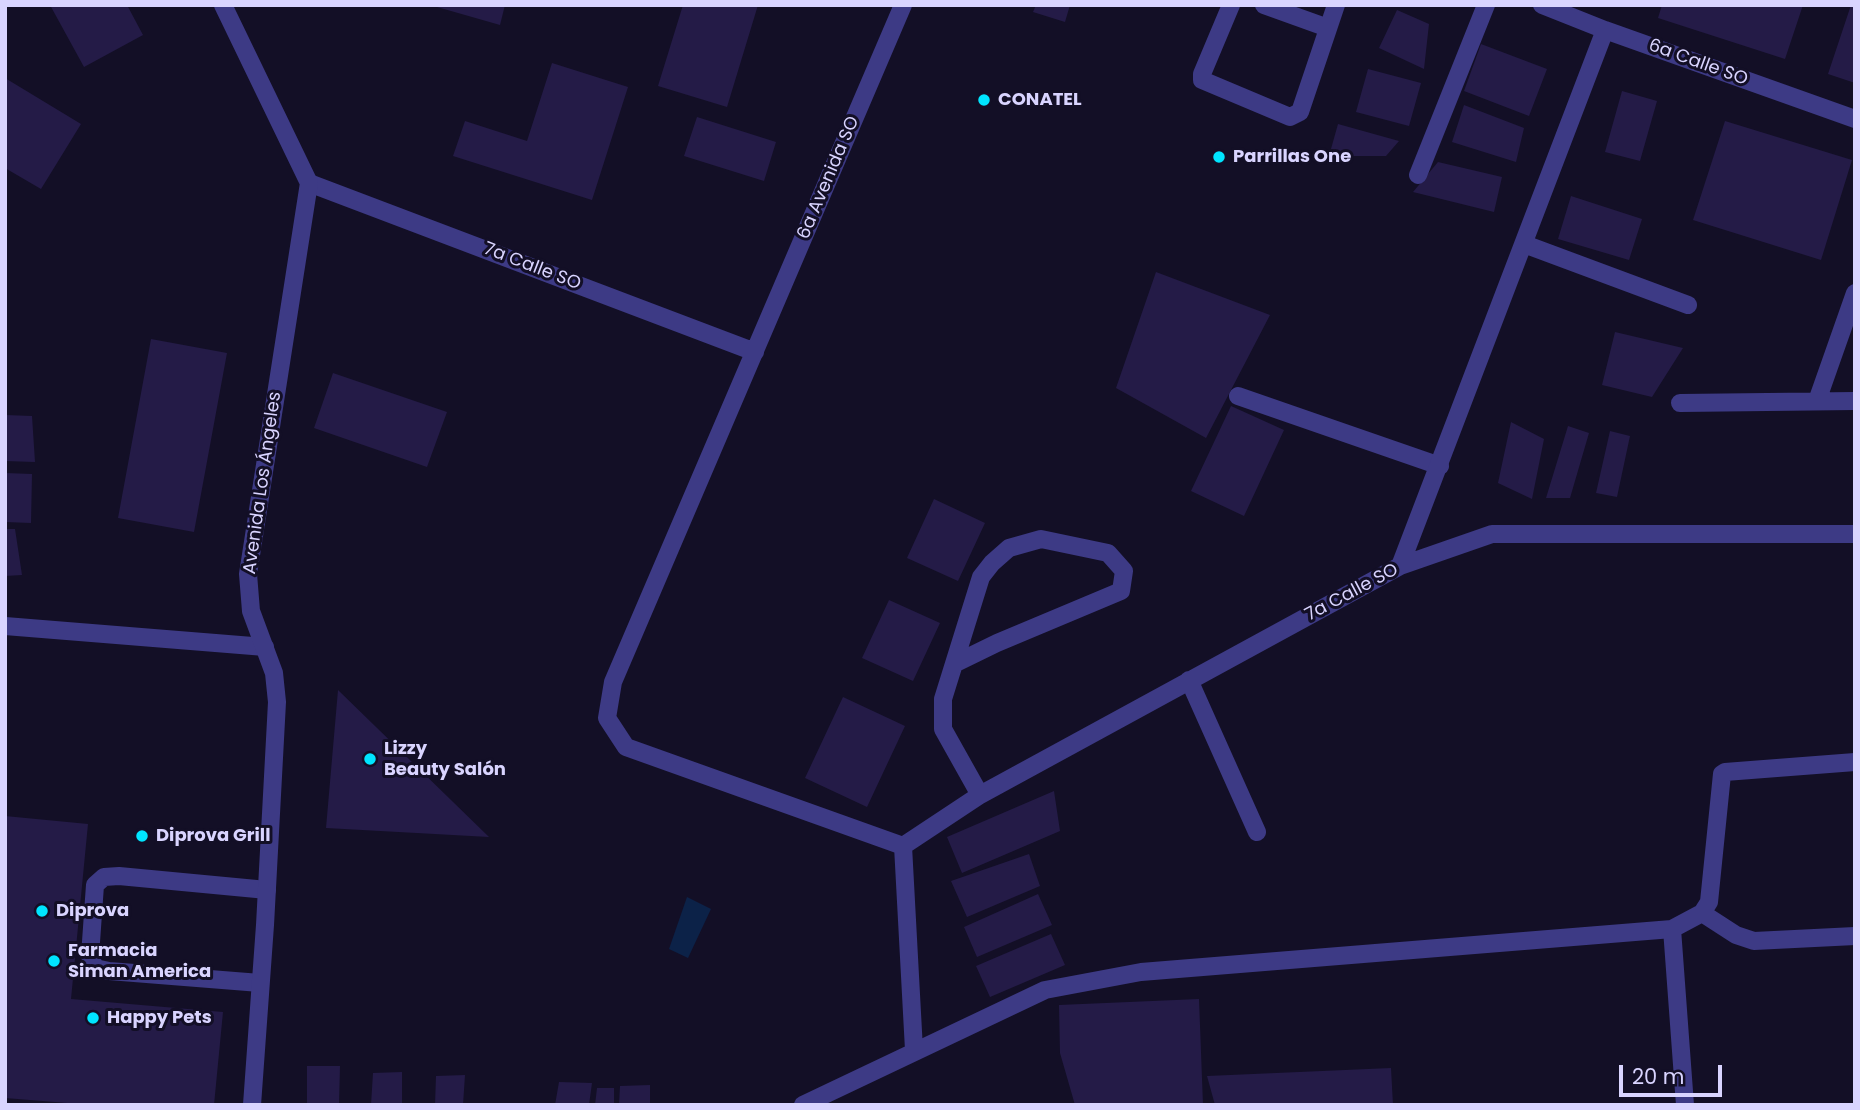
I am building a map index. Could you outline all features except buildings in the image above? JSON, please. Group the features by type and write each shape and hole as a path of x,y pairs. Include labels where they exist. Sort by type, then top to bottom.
{"street":[{"path":"222,5 309,183"},
{"name":"6a Avenida SO","path":"902,845 626,747 607,718 613,682 903,5"},
{"path":"1231,5 1202,74 1202,80 1290,117 1300,111 1336,5"},
{"path":"1264,5 1328,28"},
{"path":"1418,175 1486,5"},
{"name":"6a Calle SO","path":"1542,5 1855,119"},
{"path":"1400,566 1605,30"},
{"name":"7a Calle SO","path":"309,183 755,352"},
{"name":"Avenida Los Ángeles","path":"252,1105 277,702 274,673 251,611 247,574 309,183"},
{"path":"1524,244 1688,305"},
{"path":"1816,401 1855,293"},
{"path":"1238,396 1440,466"},
{"path":"1680,403 1855,401"},
{"name":"7a Calle SO","path":"902,845 980,795 1400,566 1492,534 1855,534"},
{"path":"956,663 1121,590 1124,571 1108,553 1041,539 1009,548 981,577 943,699 943,729 980,795"},
{"path":"5,626 265,647"},
{"path":"1189,680 1257,832"},
{"path":"803,1105 1045,990 1141,972 1672,929 1702,913 1709,902 1722,774 1855,762"},
{"path":"902,845 914,1050"},
{"path":"260,983 95,968 90,956 92,920 95,885 104,877 160,879 267,890"},
{"path":"1702,913 1736,935 1754,941 1855,936"},
{"path":"1672,929 1685,1105"}],"water":[{"path":"687,897 711,909 688,958 669,949"}],"place":[{"name":"CONATEL","path":"984,100"},
{"name":"Parrillas One","path":"1219,157"},
{"name":"Lizzy Beauty Salón","path":"370,759"},
{"name":"Diprova Grill","path":"142,836"},
{"name":"Diprova","path":"42,911"},
{"name":"Farmacia Siman America","path":"54,961"},
{"name":"Happy Pets","path":"93,1018"}]}
